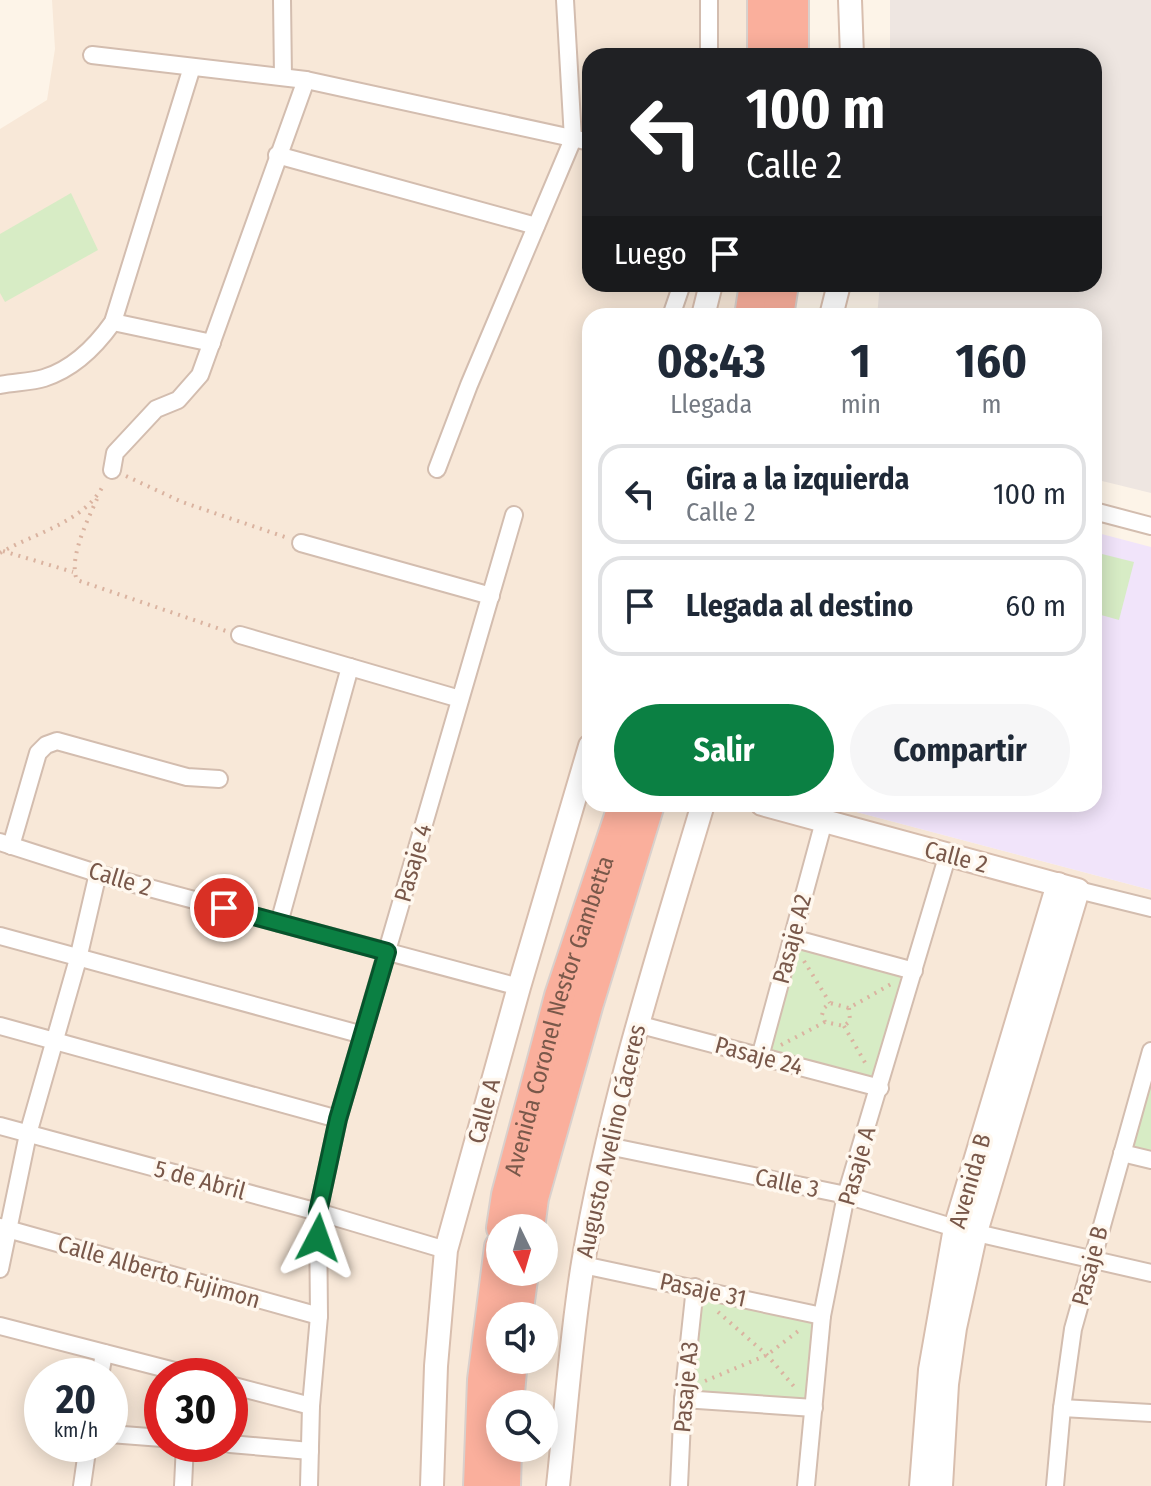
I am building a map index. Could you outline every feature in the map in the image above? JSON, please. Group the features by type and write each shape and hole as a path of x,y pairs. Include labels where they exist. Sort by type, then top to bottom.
{"highway":[{"path":"793,0 793,48"},
{"path":"752,48 763,5"},
{"path":"763,5 763,48"},
{"name":"Avenida Coronel Nestor Gambetta","path":"504,1214 560,996 621,812"},
{"name":"Avenida Coronel Nestor Gambetta","path":"531,1214 588,1003 647,812"},
{"path":"479,1486 483,1380 495,1286"},
{"path":"505,1486 506,1462"}],"street":[{"path":"282,0 283,77"},
{"path":"437,469 573,139 565,0"},
{"path":"709,0 709,48"},
{"path":"850,0 852,48"},
{"path":"92,55 306,80 582,141"},
{"path":"0,385 43,379 68,367 89,350 113,322 192,67"},
{"path":"112,470 115,453 156,409 178,400 200,375 306,80"},
{"path":"277,155 536,226"},
{"path":"113,322 212,343"},
{"path":"1102,513 1151,526"},
{"name":"Pasaje 4","path":"309,1486 311,1406 319,1316 318,1212 338,1119 514,515"},
{"path":"301,543 491,596"},
{"path":"240,635 460,699"},
{"path":"279,923 350,667"},
{"path":"5,844 38,753 46,745 57,741 187,777 219,779"},
{"name":"Calle A","path":"432,1486 436,1366 446,1250 582,773"},
{"name":"Augusto Avelino Cáceres","path":"558,1486 583,1265 608,1146 637,1024 701,812"},
{"name":"Calle 2","path":"791,812 1151,908"},
{"name":"Pasaje A2","path":"760,1057 824,821"},
{"name":"Calle 2","path":"5,844 98,873 519,987"},
{"name":"Pasaje A","path":"806,1486 814,1408 816,1319 846,1195 948,854"},
{"path":"0,1269 5,1228 28,1134 78,959 98,873"},
{"name":"Avenida B","path":"921,1486 930,1370 966,1230 1068,887"},
{"path":"0,936 363,1035"},
{"path":"792,938 914,971"},
{"name":"Pasaje 24","path":"637,1024 880,1088"},
{"path":"0,1026 338,1119"},
{"name":"Pasaje B","path":"1055,1486 1073,1329 1090,1259 1151,1051"},
{"name":"5 de Abril","path":"0,1126 446,1250"},
{"name":"Calle 3","path":"608,1146 846,1195 966,1230 1151,1273"},
{"path":"1122,1153 1151,1160"},
{"name":"Calle Alberto Fujimon","path":"5,1228 319,1316"},
{"name":"Avenida B","path":"941,1486 947,1384 966,1230"},
{"name":"Pasaje 31","path":"583,1265 695,1287 816,1319"},
{"name":"Pasaje A3","path":"679,1486 683,1399 695,1287"},
{"path":"0,1326 144,1363"},
{"path":"103,1358 104,1353"},
{"path":"248,1390 311,1406"},
{"path":"683,1399 814,1408"},
{"path":"1062,1408 1151,1413"},
{"path":"248,1446 310,1451"},
{"path":"82,1486 85,1462"},
{"path":"183,1486 184,1462"}],"path":[{"path":"240,635 77,580 73,572 81,538 112,470 182,502 301,543"},
{"path":"1,552 55,528 98,497"},
{"path":"1,552 73,572"},
{"path":"803,959 818,963"},
{"path":"799,973 803,959"},
{"path":"803,959 830,1003 849,1008 894,982"},
{"path":"879,978 894,982"},
{"path":"889,996 894,982"},
{"path":"825,1022 822,1015 830,1003"},
{"path":"844,1026 850,1021 849,1008"},
{"path":"778,1046 825,1022 844,1026 868,1068"},
{"path":"778,1046 782,1032"},
{"path":"778,1046 793,1050"},
{"path":"868,1068 872,1054"},
{"path":"853,1064 868,1068"},
{"path":"715,1309 767,1355 802,1393 787,1394"},
{"path":"695,1384 767,1355 816,1319"}],"shaded area":[{"path":"52,0 775,0 776,48 582,48 582,292 761,292 759,308 582,308 582,812 856,812 1151,890 1151,1486 0,1486 0,129 47,100 55,49"},
{"path":"890,0 1151,0 1151,493 1102,481 1102,308 878,308 879,292 1102,292 1102,48 890,48"},
{"path":"1102,534 1151,547 1151,890 856,812 1102,812"}],"green space":[{"path":"71,193 98,250 5,302 0,293 0,234"},
{"path":"1102,554 1134,562 1119,620 1102,615"},
{"path":"806,947 899,975 902,984 879,1072 869,1077 771,1051 769,1046 795,952"},
{"path":"1151,1074 1151,1152 1133,1148 1130,1142"},
{"path":"701,1296 813,1317 807,1402 693,1392 691,1387"}],"route":[{"path":"224,908 387,952 338,1119 318,1212 318,1238"}]}
